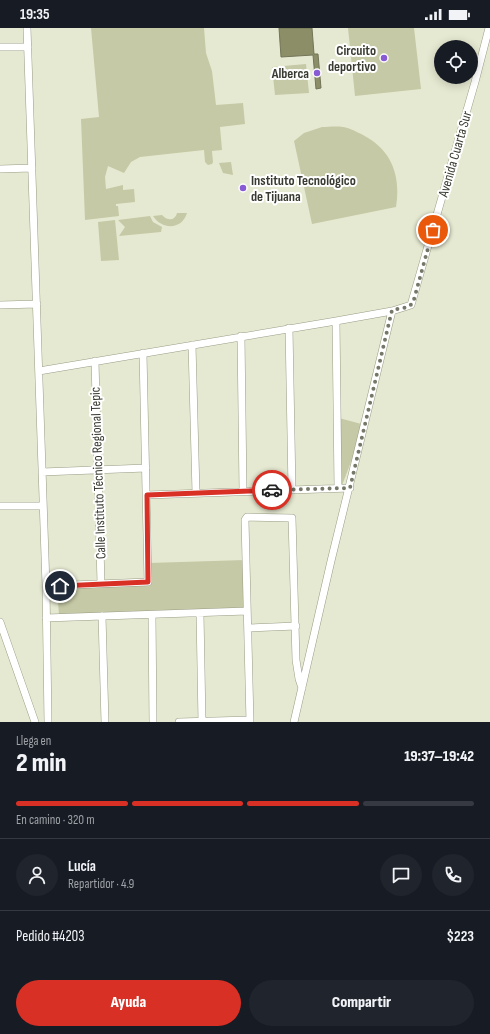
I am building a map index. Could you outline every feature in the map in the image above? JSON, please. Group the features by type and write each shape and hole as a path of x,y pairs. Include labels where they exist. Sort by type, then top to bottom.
{"street":[{"path":"27,28 46,586 48,722"},
{"name":"Avenida Cuarta Sur","path":"392,310 408,307 413,303 489,28"},
{"path":"0,48 28,47"},
{"path":"0,169 32,168"},
{"path":"0,305 37,304"},
{"path":"39,371 336,321 392,310 350,488 331,561 294,722"},
{"path":"336,321 338,488"},
{"path":"289,328 292,490"},
{"path":"241,336 243,491"},
{"path":"192,345 196,493"},
{"path":"46,586 148,582 147,495 143,413 143,353"},
{"name":"Calle Instituto Técnico Regional Tepic","path":"95,361 101,584"},
{"path":"42,472 146,468"},
{"path":"147,495 350,488"},
{"path":"0,506 43,506"},
{"path":"179,722 250,721 245,520 248,517 292,518 297,667 302,688"},
{"path":"46,618 247,611"},
{"path":"200,613 202,722"},
{"path":"152,614 153,722"},
{"path":"102,616 105,722"},
{"path":"0,622 35,722"},
{"path":"248,628 296,626"}],"shaded area":[{"path":"91,28 204,28 206,53 212,71 216,105 243,103 245,124 220,127 222,150 212,151 212,164 208,165 205,162 204,150 140,157 131,162 124,173 108,166 105,177 106,189 123,185 123,190 134,189 135,202 116,204 116,206 118,206 119,216 85,220 81,119 99,117"},
{"name":"Alberca","path":"279,28 312,28 314,54 318,54 321,88 316,89 313,55 281,57"},
{"name":"Circuito deportivo","path":"348,28 414,28 421,89 355,96"},
{"path":"306,64 309,93 275,95 272,67"},
{"path":"322,127 348,128 373,141 381,148 388,156 395,175 397,185 396,207 312,224 294,141 304,133"},
{"path":"231,162 233,175 223,173 219,163"},
{"path":"177,213 187,213 181,223 172,226 161,224 153,216 162,215 168,219 173,219"},
{"path":"150,216 153,222 162,227 161,232 119,236 125,227 118,220"},
{"path":"115,220 119,260 101,261 98,222"},
{"path":"339,418 365,425 341,488"},
{"path":"245,560 246,611 59,616 57,586 149,584 149,563"}],"way so far":[{"path":"272,490 350,488 392,310 408,307 413,303 433,230"}],"place":[{"name":"Circuito deportivo","path":"384,58"},
{"name":"Alberca","path":"317,73"},
{"name":"Instituto Tecnológico de Tijuana","path":"243,188"}],"route":[{"path":"60,586 148,582 147,495 272,490"}]}
